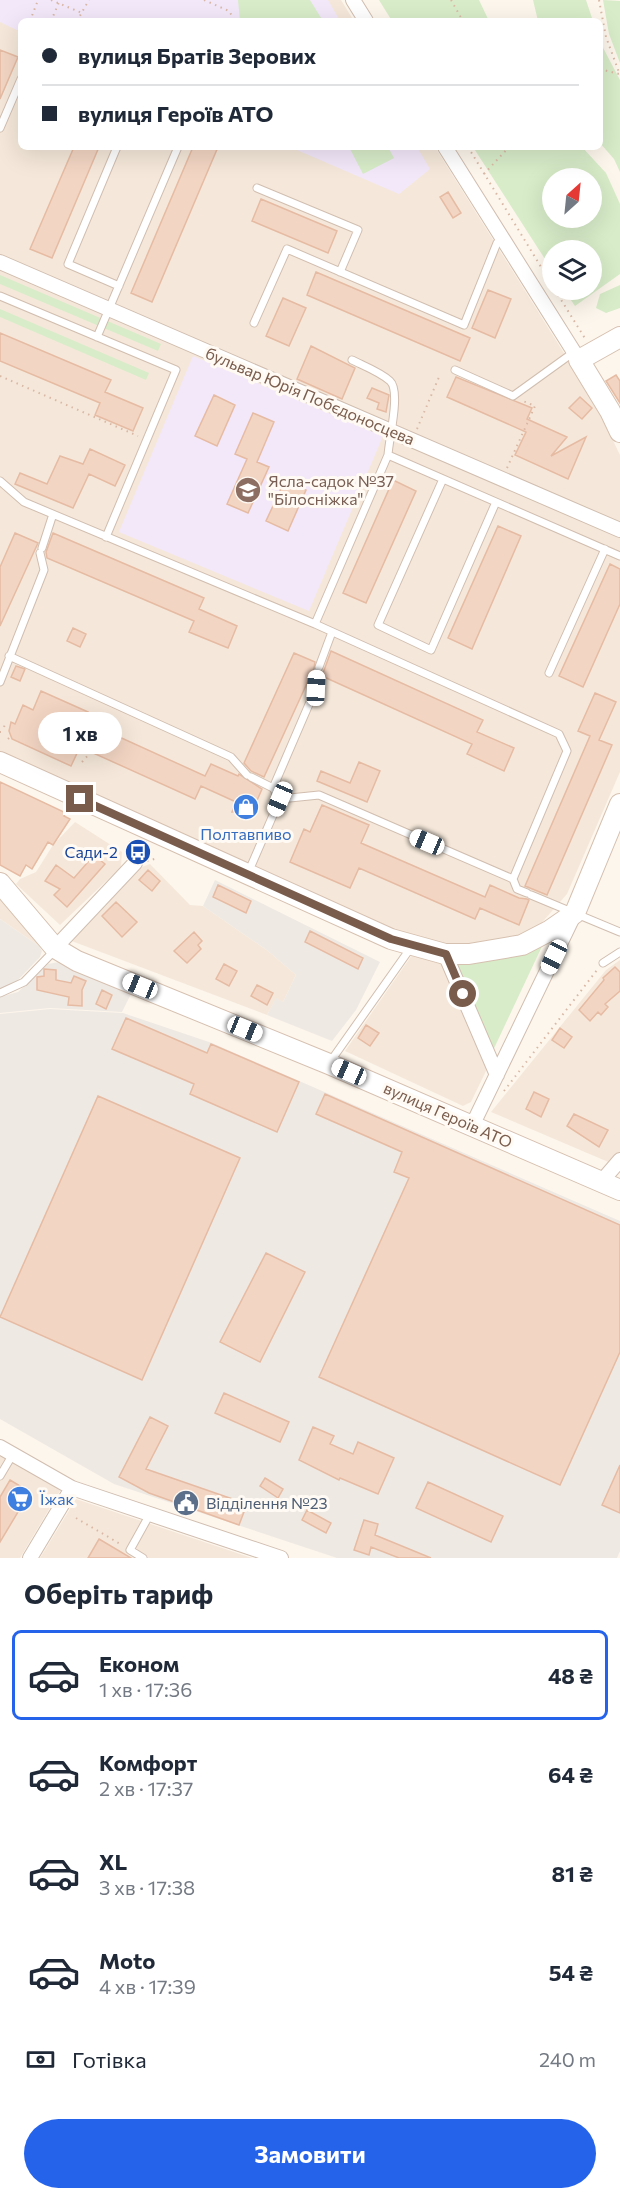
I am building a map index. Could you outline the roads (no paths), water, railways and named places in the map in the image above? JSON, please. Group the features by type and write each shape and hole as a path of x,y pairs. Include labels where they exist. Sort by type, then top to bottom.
{"street":[{"path":"353,0 364,18"},
{"path":"447,150 503,239 582,355 620,432"},
{"name":"бульвар Юрія Побєдоносцева","path":"0,262 620,530"},
{"path":"582,355 620,337"},
{"path":"0,762 412,946 446,954 487,952 522,945 549,931 575,913"},
{"path":"472,1126 575,913 620,804"},
{"path":"55,948 135,863"},
{"name":"вулиця Героїв АТО","path":"0,883 55,948 77,961 329,1064 620,1190"},
{"path":"446,954 497,1075"},
{"path":"601,1182 620,1160"},
{"path":"0,1447 72,1488 150,1514 250,1553 281,1558"},
{"path":"30,1558 72,1488"}],"lane":[{"path":"0,128 18,86"},
{"path":"116,150 68,264 119,286"},
{"path":"97,337 177,150"},
{"path":"257,188 358,230 340,272"},
{"path":"254,323 287,249 464,325 497,243 503,239"},
{"path":"0,296 176,370 106,537"},
{"path":"455,370 513,396 582,355"},
{"path":"315,624 388,455 389,430 396,398 395,388 388,379 352,360"},
{"path":"388,455 620,556"},
{"path":"443,479 378,625 431,650 496,502"},
{"path":"0,481 24,502 315,624 559,734 567,751 513,879"},
{"path":"0,682 1,670 9,656 44,570 41,550 53,514"},
{"path":"549,673 605,549"},
{"path":"273,788 316,688 318,670 332,632"},
{"path":"9,656 231,757 249,776 273,788 280,799"},
{"path":"280,799 319,795 513,879 518,889 620,932"},
{"path":"247,874 280,799"},
{"path":"329,1064 412,946"},
{"path":"0,993 24,982 55,948"},
{"path":"603,963 620,952"},
{"path":"0,1476 13,1454"},
{"path":"143,1558 130,1550 150,1514"}],"place":[{"name":"Ясла-садок №37 \"Білосніжка\"","path":"248,490"},
{"name":"Полтавпиво","path":"246,807"},
{"name":"Сади-2","path":"138,852"},
{"name":"Їжак","path":"20,1499"},
{"name":"Відділення №23","path":"186,1503"}]}
